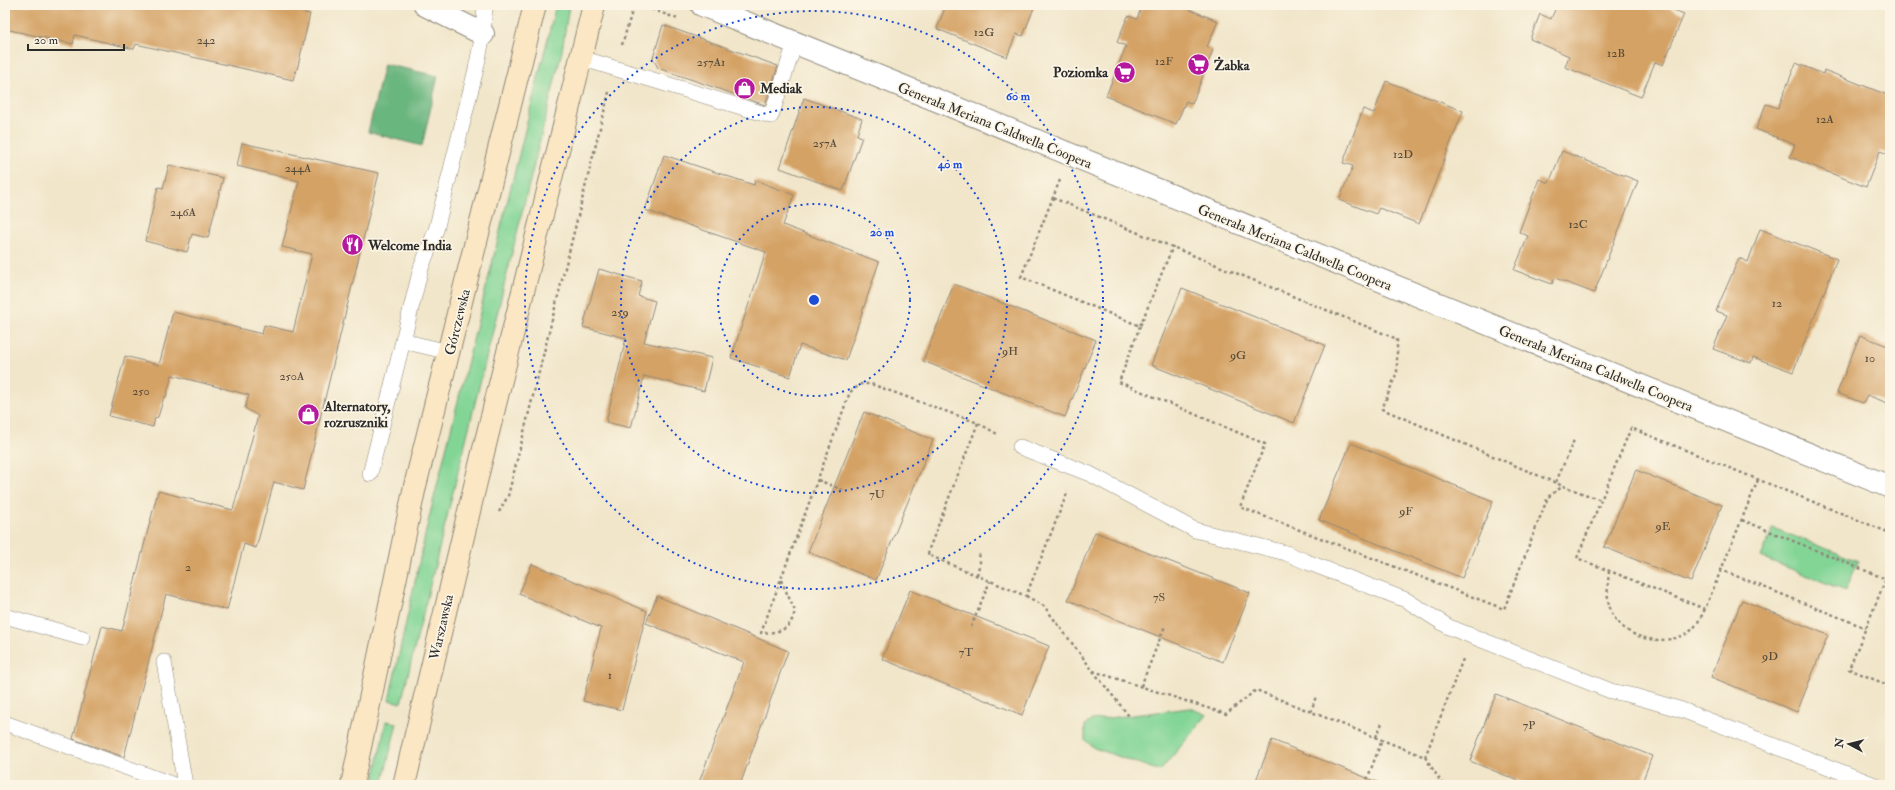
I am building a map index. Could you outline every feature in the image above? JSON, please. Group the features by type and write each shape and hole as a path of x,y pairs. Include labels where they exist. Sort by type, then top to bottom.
{"main road":[{"name":"Górczewska","path":"352,785 381,639 415,486 535,5"},
{"path":"581,58 594,5"},
{"name":"Warszawska","path":"404,785 479,469 581,58"}],"street":[{"path":"425,5 483,34"},
{"name":"Generała Meriana Caldwella Coopera","path":"702,5 1890,487"}],"lane":[{"path":"370,474 422,268 438,223 476,69 483,34 485,5"},
{"path":"581,58 771,116 795,43"},
{"path":"404,339 415,344 449,352"},
{"path":"1020,447 1090,474 1195,530 1286,553 1406,600 1449,627 1472,637 1611,691 1682,710 1875,785"},
{"path":"5,616 83,638"},
{"path":"164,662 185,785"},
{"path":"5,723 174,785"}],"path":[{"path":"571,245 615,68 634,5"},
{"path":"1058,185 1021,277 1140,326"},
{"path":"1053,198 1397,339 1397,372 1382,409 1563,486 1601,500"},
{"path":"1173,246 1119,382 1265,444 1240,507 1504,609 1548,497 1563,486"},
{"path":"781,580 796,611 793,622 788,628 773,632 761,633 850,392 861,384 872,384 978,423 1020,447"},
{"path":"978,423 928,555 1026,596 1044,606 1129,716"},
{"path":"1705,609 1577,558 1631,428 1890,533"},
{"path":"1556,482 1574,440"},
{"path":"1026,596 1077,469"},
{"path":"818,480 845,491"},
{"path":"1609,571 1607,592 1610,609 1620,626 1634,635 1651,639 1672,639 1685,634 1697,624 1705,609 1758,480"},
{"path":"1742,520 1886,579"},
{"path":"977,575 980,562 979,552"},
{"path":"1721,570 1866,628"},
{"path":"1890,570 1849,669 1890,686"},
{"path":"971,628 990,581"},
{"path":"1141,686 1165,626"},
{"path":"1426,757 1472,637"},
{"path":"1093,671 1226,714 1256,690 1426,757 1443,785"},
{"path":"1310,712 1316,696"},
{"path":"1376,737 1382,723"},
{"path":"1365,785 1382,740"}],"green space":[{"path":"556,5 569,5 562,51 401,703 389,700 428,522"},
{"path":"384,64 438,76 422,146 368,132"},
{"path":"1773,528 1858,561 1846,591 1761,557"},
{"path":"1190,708 1207,715 1160,771 1094,748 1085,740 1085,725 1092,720"},
{"path":"386,721 397,723 382,785 373,785"}],"building":[{"path":"5,5 282,5 281,8 310,14 297,70 293,80 136,44 134,49 75,35 73,44 5,29"},
{"path":"946,5 1035,5 1023,36 1016,34 1007,57 937,29"},
{"path":"1142,5 1178,5 1218,21 1207,47 1213,50 1192,104 1186,101 1176,124 1106,96 1126,46 1117,42 1128,16 1137,19"},
{"path":"1557,5 1661,5 1684,14 1663,65 1655,62 1641,97 1565,67 1569,56 1530,39 1540,14 1551,19"},
{"path":"663,25 778,66 765,105 658,68 653,58"},
{"path":"1796,63 1823,74 1824,70 1890,96 1890,155 1880,151 1866,187 1790,157 1795,145 1756,129 1766,104 1778,108"},
{"path":"1386,81 1463,111 1419,224 1379,208 1376,214 1339,200 1353,166 1343,163 1363,109 1374,113"},
{"path":"804,98 862,119 857,135 862,137 843,191 780,168"},
{"path":"242,143 379,173 303,490 274,482 256,548 244,544 227,610 166,594 124,757 73,739 102,626 122,631 158,491 233,510 258,416 245,408 249,395 172,375 166,397 164,397 158,417 155,418 153,427 109,416 125,356 159,365 173,312 262,334 264,325 293,332 312,254 282,247 299,181 237,166"},
{"path":"1562,151 1638,181 1594,293 1555,278 1552,284 1514,270 1528,236 1519,232 1539,179 1549,183"},
{"path":"664,155 754,185 755,180 794,195 783,225 879,262 846,360 800,345 790,377 731,358 766,252 645,210"},
{"path":"169,165 223,178 208,238 192,234 187,252 145,241 158,187 163,188"},
{"path":"1760,229 1837,259 1793,372 1753,357 1751,363 1713,349 1727,315 1716,311 1739,258 1748,262"},
{"path":"599,269 642,281 638,296 655,301 644,342 712,358 704,391 644,376 631,428 606,422 626,338 583,327"},
{"path":"954,284 1096,340 1065,417 923,361"},
{"path":"1182,288 1325,345 1294,423 1151,365"},
{"path":"1860,335 1890,347 1890,404 1867,395 1863,403 1837,393"},
{"path":"864,412 933,440 876,580 808,552"},
{"path":"1351,443 1493,501 1462,578 1319,520"},
{"path":"1636,470 1722,505 1691,582 1604,547"},
{"path":"1095,532 1250,593 1223,662 1068,600"},
{"path":"532,564 647,611 622,710 583,701 601,628 519,594"},
{"path":"910,590 1049,646 1022,715 882,659"},
{"path":"657,596 788,651 740,785 698,785 744,662 646,623"},
{"path":"1742,600 1828,635 1797,712 1711,677"},
{"path":"1496,694 1652,756 1641,785 1529,785 1470,761"},
{"path":"1272,740 1382,784 1382,785 1254,785"}],"place":[{"name":"Żabka","path":"1198,65"},
{"name":"Poziomka","path":"1124,72"},
{"name":"Mediak","path":"744,88"},
{"name":"Welcome India","path":"352,245"},
{"name":"Alternatory, rozruszniki","path":"308,414"}]}
